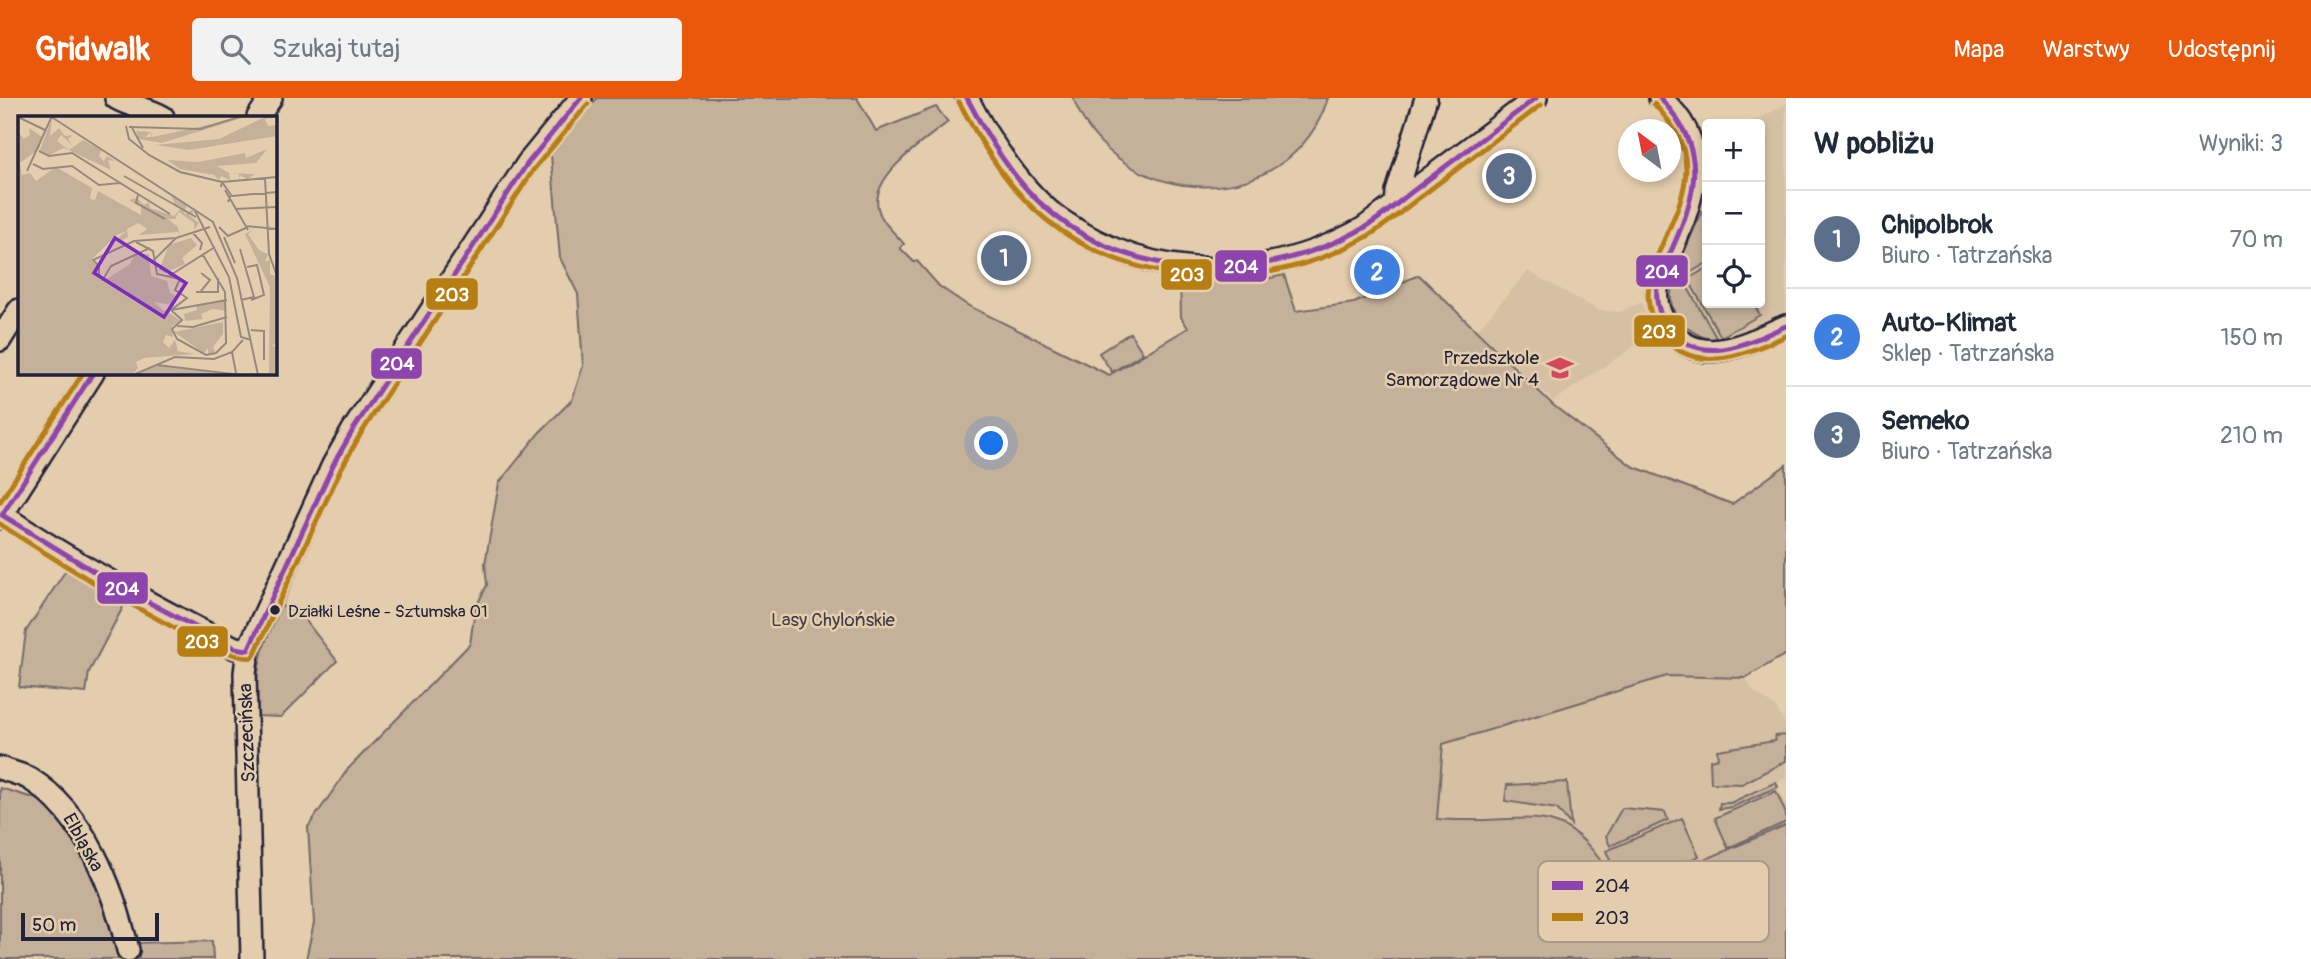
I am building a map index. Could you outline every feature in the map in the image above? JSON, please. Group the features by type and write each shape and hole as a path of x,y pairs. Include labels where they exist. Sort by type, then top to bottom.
{"street":[{"path":"116,98 151,114"},
{"path":"259,116 271,98"},
{"name":"Szczecińska","path":"252,959 244,673 247,650 333,465 353,430 527,164 581,98"},
{"path":"967,98 1019,177 1050,212 1100,242 1158,261 1220,269 1252,268 1280,263 1341,241 1396,204 1536,98"},
{"path":"1396,204 1397,192 1426,98"},
{"path":"1660,98 1679,118 1687,135 1695,171 1690,205 1656,292 1662,316 1681,340 1716,352 1750,343 1786,326"},
{"path":"0,340 18,312"},
{"path":"92,374 1,516 131,595 235,648 247,650"},
{"name":"Elbląska","path":"0,768 29,778 51,795 71,817 115,905 128,950"}],"shaded area":[{"path":"1786,104 1786,312 1726,339 1704,338 1679,318 1671,300 1673,283 1702,207 1702,308 1765,308 1765,119 1758,119"},
{"name":"Przedszkole Samorządowe Nr 4","path":"1528,271 1598,310 1620,312 1642,302 1651,335 1553,401 1477,330"},
{"path":"1668,676 1745,678 1753,691 1775,706 1786,726 1786,777 1776,784 1786,804 1786,825 1703,861 1601,861 1577,832 1559,821 1535,817 1437,819 1442,744"}],"green space":[{"name":"Lasy Chylońskie","path":"597,98 857,98 876,131 936,107 948,122 901,160 882,184 878,196 878,208 882,218 904,244 900,248 914,262 917,261 939,286 967,305 1109,375 1188,328 1181,317 1180,279 1266,279 1284,275 1296,311 1354,303 1419,275 1553,405 1632,466 1732,504 1786,465 1786,654 1745,678 1667,676 1443,744 1437,819 1545,820 1564,826 1582,839 1601,861 1538,861 1538,942 1769,942 1769,861 1702,861 1786,825 1786,959 306,959 314,923 308,827 348,769 470,644 475,609 487,585 485,564 499,483 539,433 572,400 583,366 578,294 560,258 551,155"},
{"path":"1073,98 1328,98 1308,138 1278,166 1242,182 1202,186 1163,180 1126,163 1095,136"},
{"path":"1702,211 1702,266 1686,275 1684,281 1718,341 1693,332 1674,312 1672,286"},
{"path":"1702,271 1702,304 1688,279"},
{"path":"1704,308 1756,308 1760,315 1721,337"},
{"path":"1130,333 1143,353 1112,372 1099,353"},
{"path":"66,570 124,605 89,672 86,693 19,687 26,631"},
{"path":"280,605 302,616 337,661 281,717 257,716 258,672 268,633"},
{"path":"1786,735 1786,761 1742,784 1711,783 1710,760 1718,758 1717,750 1775,741 1775,736"},
{"path":"1567,782 1571,825 1557,809 1505,801 1507,785"},
{"path":"1776,782 1778,787 1732,807 1719,809 1720,803 1730,803"},
{"path":"0,788 40,800 70,829 133,943 212,941 213,959 0,959"},
{"path":"1776,791 1786,814 1786,822 1728,848 1715,818"},
{"path":"1622,808 1665,812 1668,820 1610,846 1606,836"},
{"path":"1682,818 1699,856 1688,861 1610,861 1606,851"}],"transit line":[{"name":"204","path":"248,650 333,465 353,430 527,164 581,98"},
{"name":"204","path":"967,98 1002,158 1023,185 1047,209 1082,234 1119,251 1159,263 1201,267 1243,266 1284,259 1324,247 1362,229 1536,98"},
{"name":"204","path":"1660,98 1686,135 1694,170 1688,208 1658,284 1658,307 1669,329 1686,343 1714,350 1743,344 1786,326"},
{"name":"203","path":"959,102 1006,178 1043,217 1079,242 1118,260 1159,271 1202,276 1245,275 1288,268 1329,255 1368,236 1541,105"},
{"name":"203","path":"0,524 129,603 206,644 235,655 253,657 341,469 360,435 534,169 588,104"},
{"name":"203","path":"1654,104 1667,118 1681,142 1686,169 1681,200 1657,256 1649,286 1649,304 1657,327 1673,346 1687,355 1703,358 1737,355 1786,336"},
{"name":"203","path":"0,502 82,374"},
{"name":"204","path":"2,515 92,374"},
{"name":"204","path":"2,515 116,585 235,648 248,650"}],"place":[{"name":"Semeko","path":"1509,176"},
{"name":"Chipolbrok","path":"1004,258"},
{"name":"Auto-Klimat","path":"1377,272"},
{"name":"Przedszkole Samorządowe Nr 4","path":"1560,368"},
{"name":"Działki Leśne - Sztumska 01","path":"275,610"}]}
